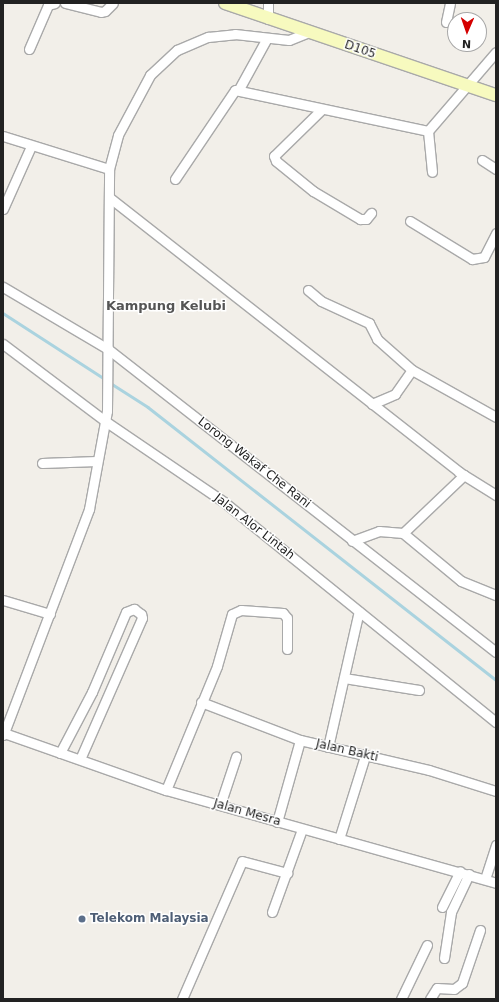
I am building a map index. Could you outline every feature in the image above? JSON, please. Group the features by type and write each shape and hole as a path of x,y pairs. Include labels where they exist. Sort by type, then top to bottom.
{"street":[{"path":"65,3 100,12 105,11 113,3"},
{"name":"D105","path":"225,3 268,19 470,85 496,95"},
{"path":"268,3 268,19"},
{"path":"446,22 450,3"},
{"path":"29,49 48,4"},
{"path":"4,734 87,518 106,416 110,198 109,169 118,135 150,75 166,58 191,43 208,37 235,34 289,40 309,32"},
{"path":"175,179 233,92 239,89 267,38"},
{"path":"432,172 428,131 460,93 470,85 496,52"},
{"path":"239,89 428,131"},
{"path":"322,108 274,156 276,161 307,187 360,219 366,219 371,213"},
{"path":"3,136 31,146 109,169"},
{"path":"3,209 31,146"},
{"path":"482,160 496,169"},
{"path":"110,198 464,475 496,495"},
{"path":"410,221 475,260 485,255 496,233"},
{"name":"Lorong Wakaf Che Rani","path":"3,287 108,349 496,652"},
{"path":"308,290 321,301 369,323 377,338 412,370 496,417"},
{"name":"Jalan Alor Lintah","path":"3,344 106,416 224,502 496,722"},
{"path":"372,404 395,394 412,370"},
{"path":"42,463 97,461"},
{"path":"402,533 464,475"},
{"path":"352,541 379,531 402,533 461,581 496,595"},
{"path":"3,600 50,614"},
{"path":"60,752 84,707 126,612 134,609 138,611 142,618 80,760"},
{"path":"328,747 359,611"},
{"path":"166,790 217,666 229,619 236,612 283,613 287,618 287,649"},
{"path":"344,678 420,690"},
{"name":"Jalan Bakti","path":"202,702 300,740 429,770 496,791"},
{"path":"84,707 98,718"},
{"name":"Jalan Mesra","path":"4,734 60,752 166,790 302,829 460,871 496,883"},
{"path":"277,822 300,740"},
{"path":"339,839 365,756"},
{"path":"220,805 236,757"},
{"path":"272,912 302,829"},
{"path":"485,879 496,845"},
{"path":"182,999 242,861 287,874"},
{"path":"442,907 460,871"},
{"path":"444,958 451,912 469,874"},
{"path":"430,999 436,988 454,989 462,983 480,930"},
{"path":"401,999 427,945"}],"waterway":[{"path":"3,313 105,379"},
{"path":"109,382 148,407 496,680"}],"place":[{"name":"Telekom Malaysia","path":"82,919"}],"district":[{"name":"Kampung Kelubi","path":"166,306"}]}
